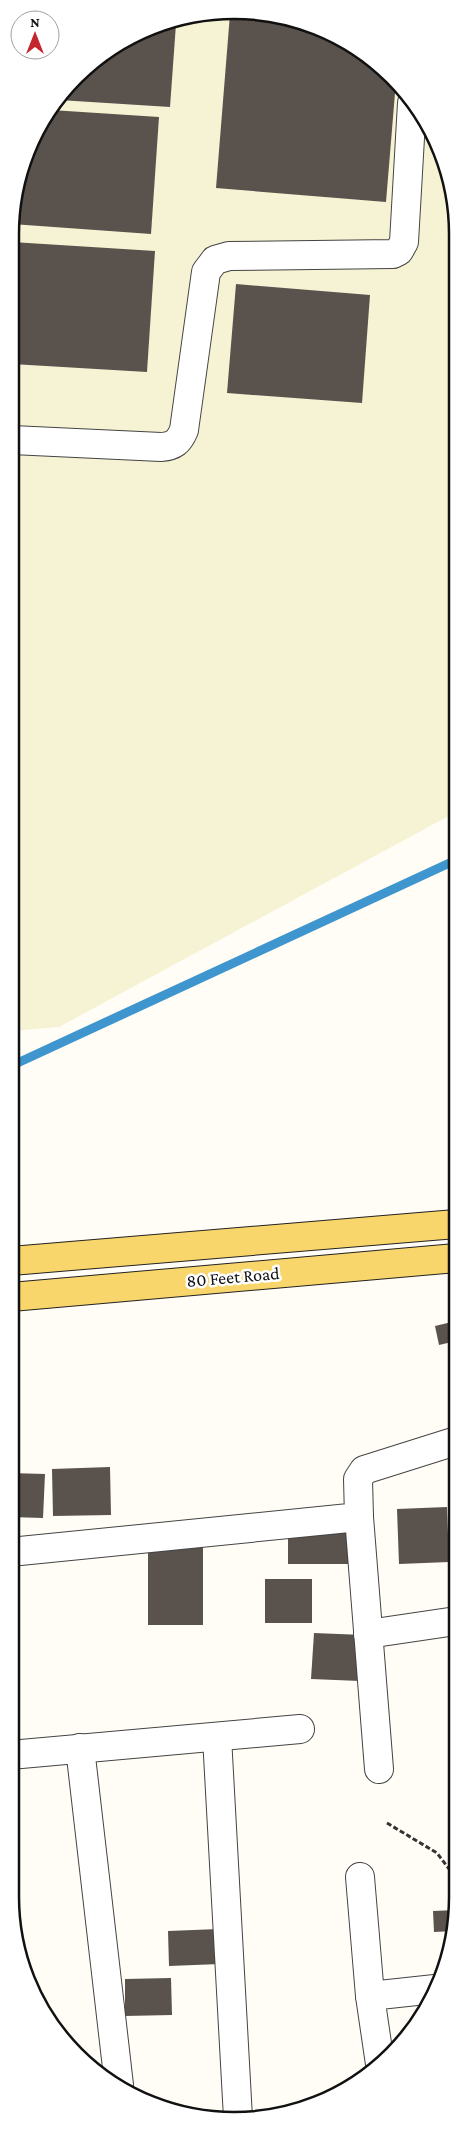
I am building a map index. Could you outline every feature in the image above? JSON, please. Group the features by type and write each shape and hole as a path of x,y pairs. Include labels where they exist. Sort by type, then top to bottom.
{"main road":[{"name":"80 Feet Road","path":"19,1260 449,1225"},
{"name":"80 Feet Road","path":"19,1296 449,1259"}],"street":[{"path":"19,440 172,446 180,438 184,430 206,272 215,260 229,256 393,254 401,248 404,242 411,112"},
{"path":"379,1770 359,1517 358,1479 364,1470 449,1443"},
{"path":"19,1551 359,1517"},
{"path":"368,1634 449,1622"},
{"path":"19,1754 300,1729"},
{"path":"217,1737 238,2112"},
{"path":"80,1748 117,2078"},
{"path":"360,1877 370,1996 379,2056"},
{"path":"370,1996 428,1990"}],"path":[{"path":"387,1823 437,1853 449,1869"}],"shaded area":[{"path":"220,19 248,19 290,26 316,35 354,55 376,72 396,92 413,114 427,139 438,165 445,192 449,220 449,816 59,1027 19,1030 19,220 26,178 41,139 63,103 92,72 126,48 165,30 192,23"}],"building":[{"path":"230,19 248,19 276,23 316,35 354,55 376,72 395,91 386,202 216,188"},
{"path":"176,27 170,107 65,100 92,72 114,55 152,35"},
{"path":"58,110 159,117 151,234 19,225 23,192 30,165 41,139"},
{"path":"19,242 155,251 147,372 19,364"},
{"path":"236,284 370,295 362,403 227,393"},
{"path":"449,1323 449,1343 439,1345 435,1326"},
{"path":"110,1467 111,1515 53,1516 52,1469"},
{"path":"19,1473 45,1474 43,1518 19,1517"},
{"path":"447,1507 449,1562 399,1564 397,1509"},
{"path":"288,1533 349,1533 349,1564 288,1564"},
{"path":"148,1540 203,1540 203,1625 148,1625"},
{"path":"265,1579 312,1579 312,1623 265,1623"},
{"path":"314,1633 363,1635 360,1681 311,1679"},
{"path":"449,1910 446,1931 434,1932 433,1911"},
{"path":"219,1929 220,1964 169,1966 168,1931"},
{"path":"171,1978 172,2015 125,2016 125,1979"}],"waterway":[{"path":"19,1062 449,863"}]}
